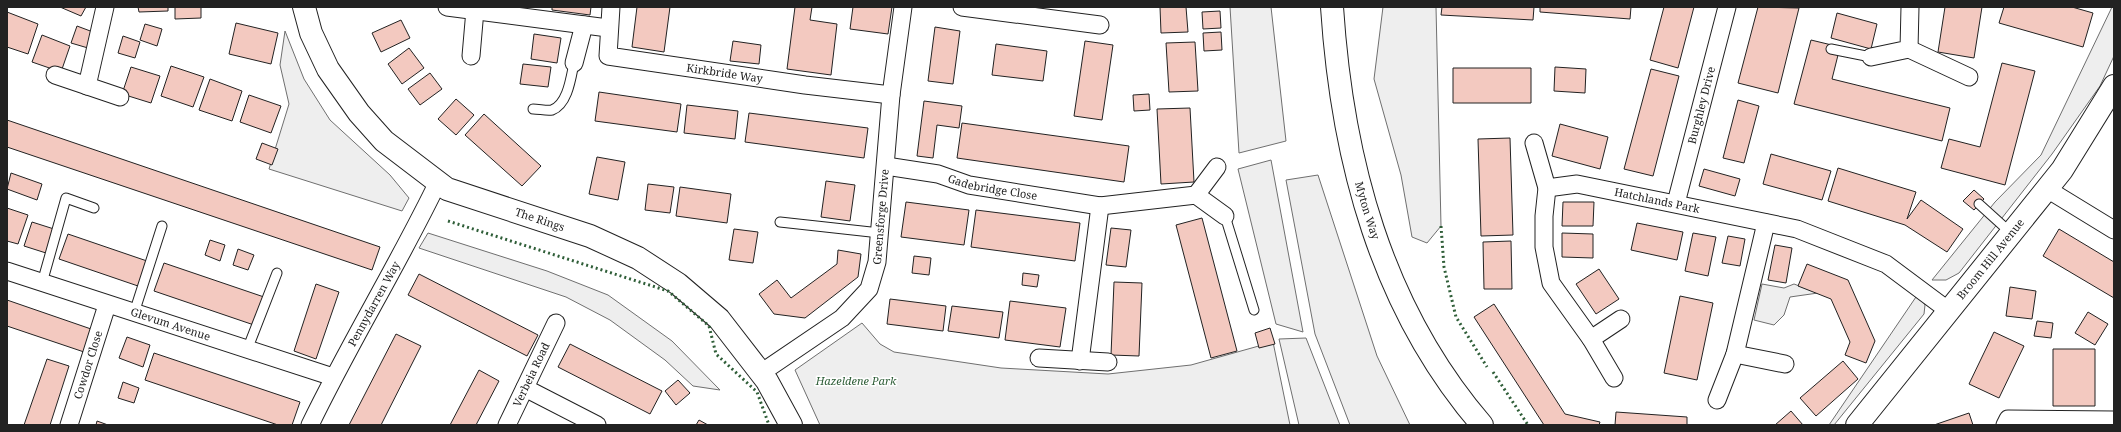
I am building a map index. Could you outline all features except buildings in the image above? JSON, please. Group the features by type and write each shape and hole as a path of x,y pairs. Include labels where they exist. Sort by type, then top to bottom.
{"street":[{"path":"87,86 105,7"},
{"name":"The Rings","path":"304,7 311,33 328,68 359,113 384,141 447,189 590,236 638,258 678,284 719,320 761,373 791,425"},
{"path":"447,7 608,28"},
{"name":"Kirkbride Way","path":"611,7 608,28 608,56 805,85 891,95"},
{"name":"Greensforge Drive","path":"761,373 842,318 869,289 877,262 891,95 903,7"},
{"path":"962,7 1100,24"},
{"name":"Myton Way","path":"1332,7 1336,58 1345,117 1357,177 1376,242 1402,301 1424,345 1457,396 1482,425"},
{"name":"Burghley Drive","path":"1676,203 1727,7"},
{"path":"1909,49 1910,7"},
{"path":"471,56 475,10"},
{"path":"574,63 584,25"},
{"path":"1871,57 1909,49 1969,77"},
{"path":"55,75 120,97"},
{"name":"Broom Hill Avenue","path":"1857,425 2062,170 2114,86"},
{"path":"1534,143 1547,188 1544,216 1544,247 1551,283 1591,339 1614,378"},
{"name":"Gadebridge Close","path":"886,166 938,174 969,185 1100,206 1196,195"},
{"path":"1217,167 1196,195 1225,216"},
{"name":"Pennydarren Way","path":"310,425 333,377 414,231 438,182"},
{"name":"Hatchlands Park","path":"1547,188 1577,184 1676,203 1797,229 1886,264 1949,311"},
{"path":"2047,189 2114,230"},
{"path":"1080,360 1100,206"},
{"path":"1717,400 1735,354 1766,223"},
{"name":"Glevum Avenue","path":"7,272 333,377"},
{"name":"Cowdor Close","path":"69,425 107,305"},
{"path":"1591,339 1621,318"},
{"name":"Verbeia Road","path":"507,425 556,323"},
{"path":"1735,354 1786,364"},
{"path":"1039,358 1108,362"},
{"path":"525,388 596,425"},
{"name":"Myton Way","path":"1457,396 1463,425"},
{"path":"2005,425 2008,420 2114,420"}],"lane":[{"path":"1830,50 1871,57"},
{"path":"533,109 551,110 557,107 569,86 574,63"},
{"path":"42,283 66,198 94,208"},
{"path":"1979,204 2011,233"},
{"path":"1225,216 1254,310"},
{"path":"780,222 880,233"},
{"path":"134,313 162,226"},
{"path":"247,350 278,273"}],"green space":[{"path":"1230,7 1271,7 1286,141 1239,153"},
{"path":"1383,7 1436,7 1441,226 1427,243 1412,237 1401,175 1374,79"},
{"path":"2112,7 2114,7 2114,56 2100,86 2052,154 1959,273 1946,280 1932,280 1995,202 2041,155"},
{"path":"285,31 304,79 330,120 390,175 409,198 402,211 269,169 289,104 280,65"},
{"path":"1271,160 1303,332 1276,324 1238,169"},
{"path":"1318,175 1377,356 1410,425 1350,425 1315,334 1286,180"},
{"path":"428,233 547,271 608,295 672,341 720,390 693,386 665,360 610,320 566,297 419,248"},
{"path":"1762,284 1784,288 1794,284 1818,293 1790,297 1784,315 1774,325 1754,320"},
{"path":"1918,294 1925,305 1924,314 1834,425 1829,425"},
{"name":"Hazeldene Park","path":"862,323 880,344 894,352 1001,368 1108,374 1191,365 1273,342 1290,425 820,425 795,370"},
{"path":"1306,338 1340,425 1299,425 1279,339"}],"hedge":[{"path":"448,221 668,291 709,326 716,354 757,392 769,425"},
{"path":"1441,226 1444,267 1456,317 1487,367"},
{"path":"1493,372 1528,425"}]}
